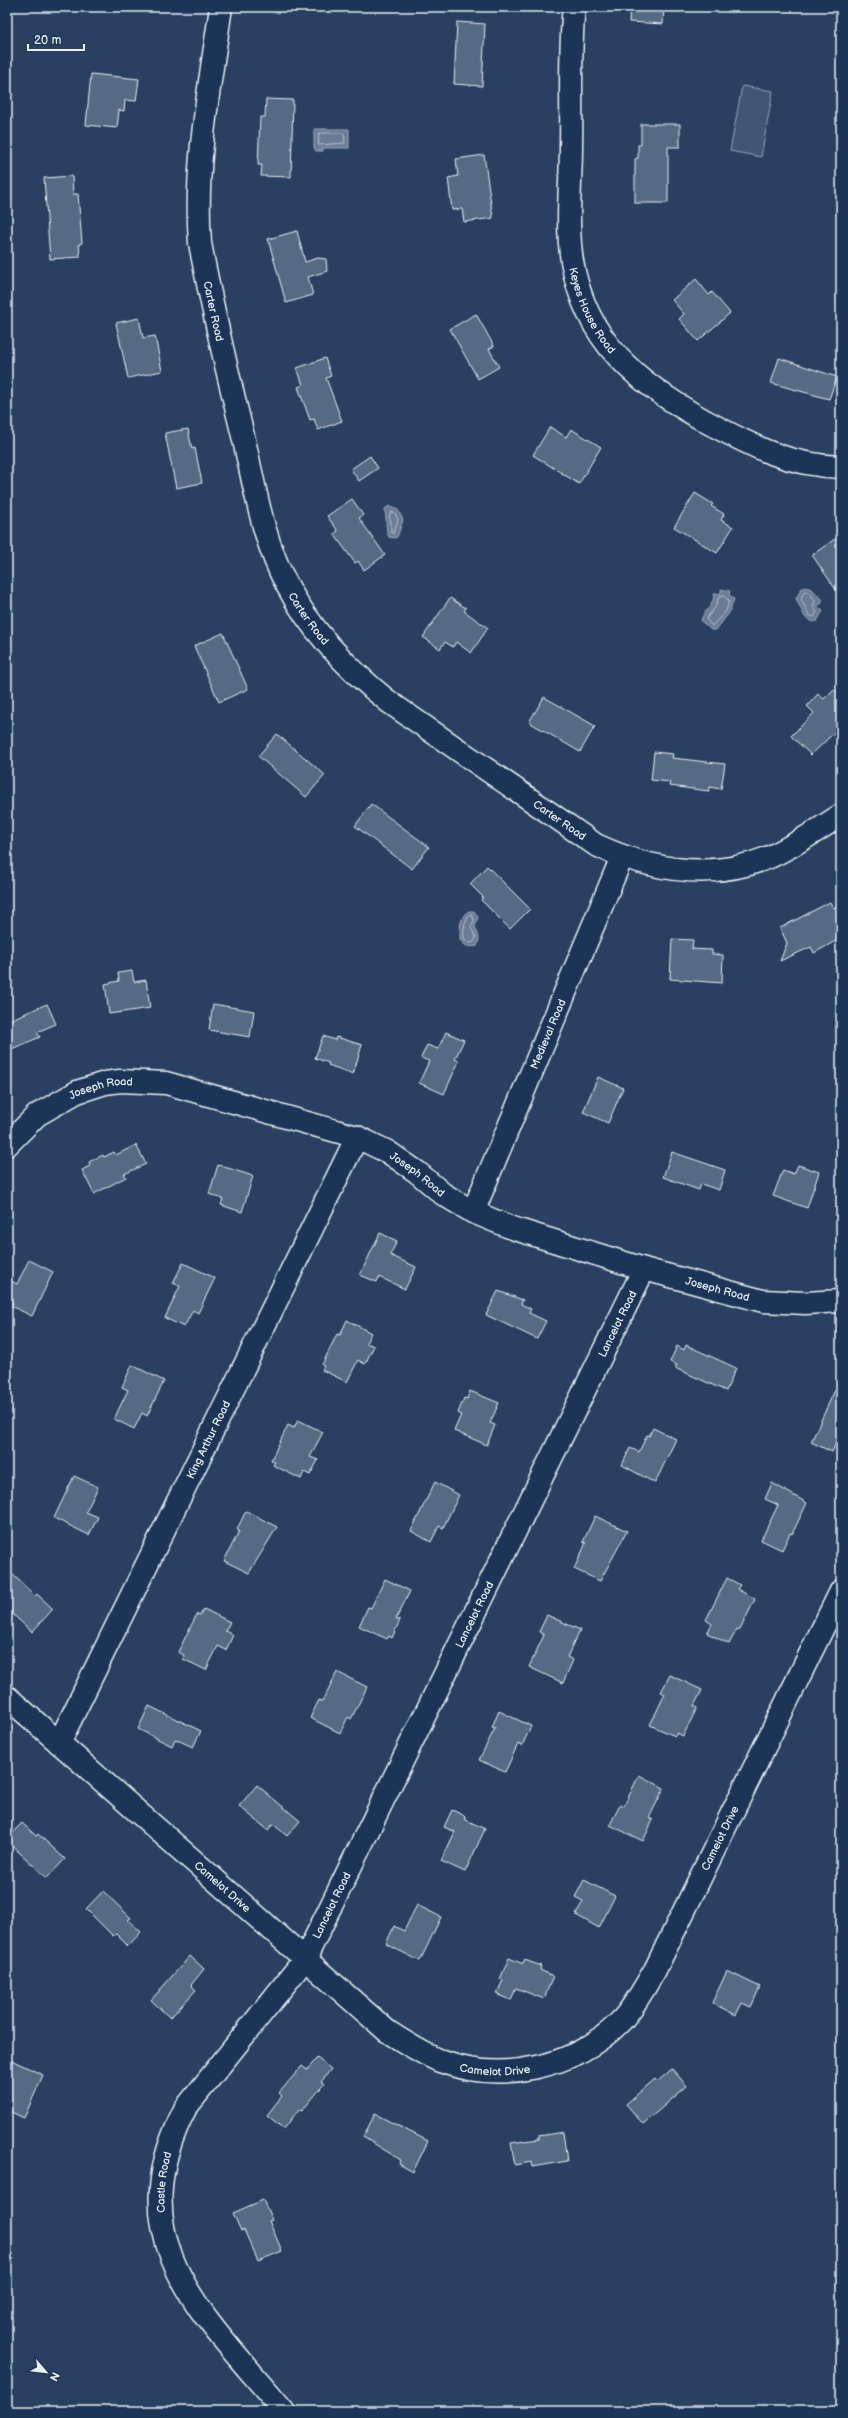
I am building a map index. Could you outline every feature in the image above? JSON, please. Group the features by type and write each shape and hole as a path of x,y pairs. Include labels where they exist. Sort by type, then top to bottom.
{"street":[{"name":"Carter Road","path":"221,7 199,173 198,215 200,243 256,494 267,533 286,585 308,618 332,649 369,686 531,801 596,845 622,857 663,868 688,871 732,867 767,858 841,815"},
{"name":"Keyes House Road","path":"574,7 570,242 580,293 594,326 604,341 629,370 660,394 686,410 765,452 802,464 841,467"},
{"name":"Medieval Road","path":"474,1212 622,857"},
{"name":"Joseph Road","path":"7,1145 24,1126 49,1107 77,1092 105,1083 120,1082 152,1081 181,1086 356,1137 388,1152 418,1172 444,1194 474,1212 512,1228 644,1269 763,1301 805,1303 841,1301"},
{"name":"King Arthur Road","path":"59,1742 356,1137"},
{"name":"Lancelot Road","path":"305,1959 644,1269"},
{"name":"Camelot Drive","path":"7,1697 387,2031 422,2052 459,2066 478,2070 512,2071 535,2068 571,2056 600,2039 621,2020 634,2005 655,1970 841,1591"},
{"name":"Castle Road","path":"284,2411 204,2315 175,2270 166,2243 160,2215 161,2189 165,2160 173,2134 185,2109 305,1959"}],"shaded area":[{"path":"742,86 773,91 761,157 730,151"}],"water":[{"path":"314,129 349,129 349,148 323,148 323,151 316,151 314,148"},
{"path":"389,506 398,510 403,520 396,538 389,537 387,530 384,510"},
{"path":"805,587 812,589 822,599 822,603 817,606 823,611 817,621 813,622 805,617 796,599 801,589"},
{"path":"721,589 730,591 729,595 734,599 729,613 716,630 711,630 701,621 702,617 712,603 714,594 721,593"},
{"path":"469,911 474,911 478,917 475,927 479,940 477,946 474,947 467,946 460,940 460,927 462,919 463,916"}],"building":[{"path":"630,7 664,7 663,24 629,22"},
{"path":"457,22 485,24 482,86 454,84"},
{"path":"91,74 139,79 136,101 125,100 124,111 119,110 117,128 86,125"},
{"path":"266,99 293,100 291,177 261,176 262,165 258,165 260,117 265,117"},
{"path":"641,124 680,124 680,147 668,147 668,203 635,203 635,159 638,158 638,145 641,145"},
{"path":"484,155 493,218 464,222 462,209 452,210 448,178 458,176 456,159"},
{"path":"72,176 73,194 78,194 82,243 79,244 80,257 50,259 44,178"},
{"path":"297,231 305,262 318,258 326,259 327,271 308,277 313,295 286,303 268,239"},
{"path":"696,279 709,295 712,292 730,313 698,341 679,319 684,314 672,300"},
{"path":"476,314 494,346 489,349 499,367 478,379 450,329"},
{"path":"139,318 143,338 155,336 162,371 128,378 116,323"},
{"path":"325,358 331,376 326,378 342,421 318,430 314,419 310,420 298,387 303,385 297,368"},
{"path":"779,358 837,377 829,399 771,383"},
{"path":"550,427 566,437 571,429 601,447 579,484 533,455"},
{"path":"188,429 192,449 195,448 202,483 176,488 165,433"},
{"path":"370,456 378,468 359,481 351,469"},
{"path":"695,493 713,504 711,506 724,514 721,520 733,527 717,553 674,527"},
{"path":"352,499 363,515 359,518 385,555 364,570 358,561 355,563 334,534 338,531 327,516"},
{"path":"835,539 841,548 841,597 812,555"},
{"path":"450,598 466,608 464,611 488,628 471,653 456,642 453,647 445,642 440,649 423,637"},
{"path":"223,633 248,689 219,702 194,646"},
{"path":"834,689 841,697 841,726 811,755 791,736 814,713 807,706 818,694 824,699"},
{"path":"544,697 595,726 580,752 529,722"},
{"path":"277,734 325,775 306,797 258,756"},
{"path":"654,752 673,754 672,758 725,764 721,789 709,787 709,791 669,786 670,782 651,780"},
{"path":"371,804 429,847 412,869 355,826"},
{"path":"487,866 530,909 510,929 481,900 483,897 470,884"},
{"path":"830,902 833,908 841,904 841,938 814,953 811,947 780,961 787,943 780,928"},
{"path":"672,939 693,940 692,949 712,950 712,954 723,955 722,983 670,979"},
{"path":"132,971 134,982 146,980 150,1008 109,1014 105,984 119,981 118,973"},
{"path":"47,1004 56,1024 37,1032 40,1037 7,1051 7,1021"},
{"path":"213,1004 254,1011 250,1037 209,1030"},
{"path":"446,1032 464,1040 455,1059 459,1061 444,1094 419,1083 429,1061 421,1058 427,1045 438,1049"},
{"path":"323,1036 335,1040 336,1037 362,1045 353,1074 328,1065 329,1063 315,1058"},
{"path":"598,1077 623,1088 608,1123 583,1112"},
{"path":"136,1145 146,1164 124,1174 126,1177 94,1194 82,1170 90,1166 89,1162 103,1155 104,1157 114,1152 116,1155"},
{"path":"672,1152 725,1170 719,1190 701,1184 699,1190 663,1177"},
{"path":"218,1165 253,1176 242,1212 221,1205 223,1199 209,1194"},
{"path":"798,1165 819,1172 807,1208 773,1196 783,1170 794,1174"},
{"path":"380,1233 397,1241 390,1255 416,1267 405,1289 379,1277 377,1282 360,1275"},
{"path":"29,1260 53,1272 32,1316 11,1306 13,1303 7,1300 7,1279 17,1284"},
{"path":"183,1263 215,1278 198,1313 193,1310 184,1327 165,1318 180,1286 173,1283"},
{"path":"498,1291 523,1300 521,1304 531,1309 529,1313 546,1321 537,1339 486,1315"},
{"path":"347,1320 371,1333 366,1343 374,1346 365,1364 358,1360 347,1382 322,1370 324,1366 322,1365 337,1334 340,1335"},
{"path":"686,1345 736,1368 726,1391 675,1368 677,1365 670,1362 677,1346 684,1350"},
{"path":"132,1365 164,1381 147,1416 142,1413 134,1429 114,1419 128,1390 122,1387"},
{"path":"841,1377 841,1432 832,1452 811,1442"},
{"path":"470,1391 499,1403 490,1423 495,1425 487,1445 454,1431 461,1415 458,1413 464,1398 467,1399"},
{"path":"298,1420 323,1432 310,1457 318,1460 310,1475 304,1472 301,1479 273,1465 275,1462 271,1460 288,1425 294,1428"},
{"path":"653,1428 676,1439 655,1483 622,1465 630,1448 639,1452 647,1435 649,1436"},
{"path":"74,1476 98,1487 86,1512 98,1517 89,1535 54,1518"},
{"path":"435,1482 459,1495 443,1528 439,1526 431,1542 411,1531"},
{"path":"772,1483 807,1503 792,1534 790,1533 782,1550 761,1540 778,1505 765,1499"},
{"path":"246,1511 277,1527 249,1573 224,1561 239,1531 237,1529"},
{"path":"595,1516 627,1531 600,1581 574,1569 586,1543 583,1542"},
{"path":"7,1569 35,1596 37,1594 53,1609 32,1632 7,1609"},
{"path":"727,1578 740,1585 737,1589 755,1599 740,1630 737,1629 729,1644 707,1633 712,1624 706,1620"},
{"path":"385,1579 410,1591 396,1619 400,1620 392,1638 389,1636 387,1639 359,1626 368,1607 371,1608"},
{"path":"204,1609 230,1622 225,1631 233,1635 226,1650 218,1646 206,1670 183,1659 184,1655 178,1652 197,1614 200,1615"},
{"path":"547,1615 580,1630 567,1657 573,1660 563,1683 529,1667 544,1635 539,1632"},
{"path":"337,1672 367,1687 351,1719 348,1717 340,1733 310,1718 319,1700 322,1702"},
{"path":"670,1675 702,1690 694,1706 697,1708 683,1736 677,1733 675,1736 650,1725 665,1694 661,1692"},
{"path":"149,1706 201,1731 193,1747 175,1739 172,1746 138,1729"},
{"path":"499,1711 531,1726 522,1746 518,1744 505,1772 479,1760 495,1728 492,1727"},
{"path":"639,1775 664,1788 649,1818 653,1820 643,1841 610,1825 620,1804 624,1806"},
{"path":"257,1785 300,1821 287,1836 273,1824 268,1830 239,1806"},
{"path":"452,1810 465,1816 464,1819 485,1829 465,1872 441,1861 455,1832 444,1827"},
{"path":"22,1823 36,1836 38,1834 65,1859 47,1878 7,1841 7,1838"},
{"path":"584,1880 615,1896 599,1928 576,1915 583,1901 575,1897"},
{"path":"103,1891 131,1918 128,1920 141,1932 128,1946 116,1934 113,1936 86,1909"},
{"path":"417,1905 441,1917 420,1961 386,1944 394,1926 404,1931"},
{"path":"190,1956 204,1969 191,1985 196,1990 170,2018 151,2000"},
{"path":"509,1958 523,1964 525,1960 541,1966 540,1970 553,1976 544,1999 516,1988 511,2000 497,1994 503,1980 500,1979"},
{"path":"727,1971 760,1987 751,2007 742,2003 736,2015 712,2003"},
{"path":"7,2058 43,2075 24,2118 7,2110"},
{"path":"317,2058 331,2069 321,2082 324,2084 302,2111 299,2109 284,2129 267,2115 282,2096 279,2093 302,2066 307,2070"},
{"path":"672,2069 687,2086 643,2124 626,2104 655,2079 657,2082"},
{"path":"375,2114 428,2141 413,2172 399,2164 401,2160 363,2137"},
{"path":"563,2132 567,2161 533,2167 532,2162 515,2165 511,2143 539,2139 539,2136"},
{"path":"263,2200 272,2220 269,2221 282,2251 258,2261 244,2230 241,2231 233,2213"}]}
